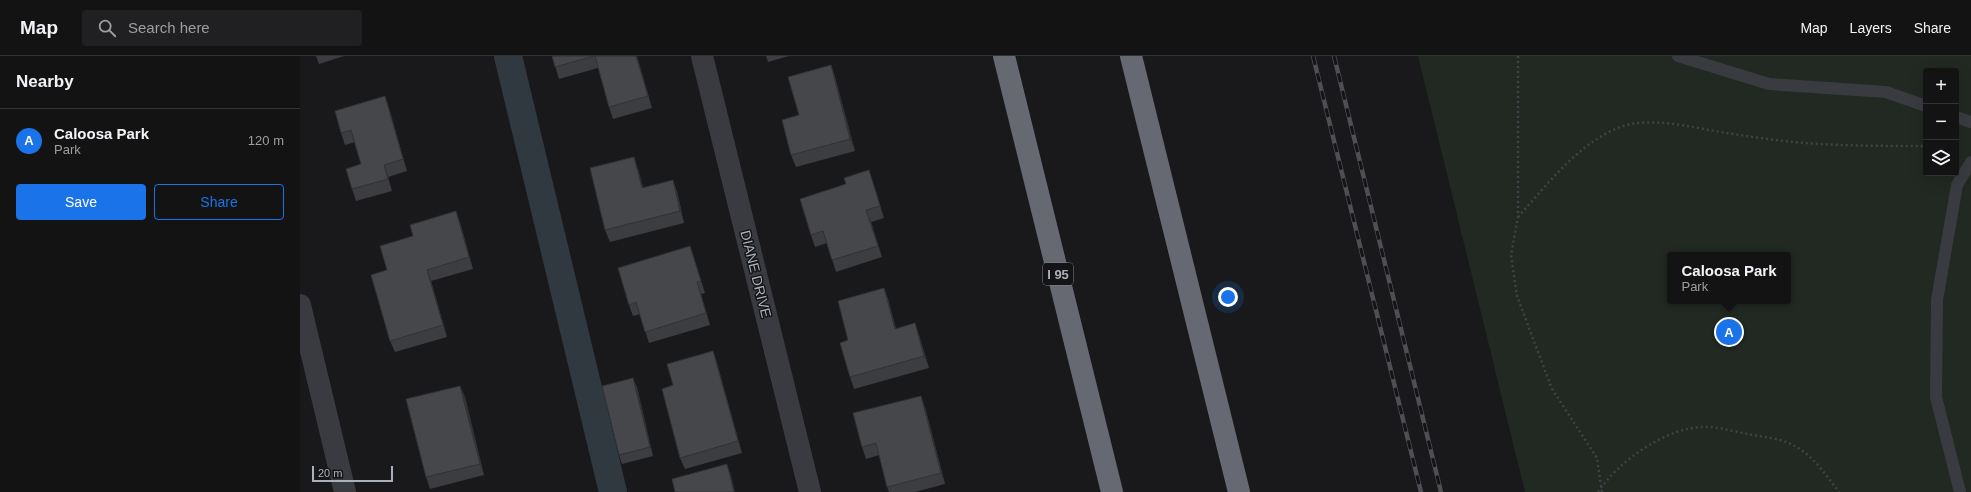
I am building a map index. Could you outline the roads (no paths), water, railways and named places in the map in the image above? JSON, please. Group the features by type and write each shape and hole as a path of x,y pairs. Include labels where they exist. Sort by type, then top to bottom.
{"highway":[{"name":"I 95","path":"1004,56 1112,492"},
{"path":"1131,56 1239,492"}],"street":[{"name":"DIANE DRIVE","path":"702,56 810,492"},
{"path":"300,305 345,492"}],"lane":[{"path":"1678,56 1768,84 1886,92 1923,105"},
{"path":"1959,118 1971,122"},
{"path":"1960,492 1936,397 1937,300 1957,185 1971,162"}],"waterway":[{"path":"508,56 613,492"}],"railway":[{"path":"1313,56 1421,492"},
{"path":"1334,56 1441,492"}],"place":[{"name":"Caloosa Park","path":"1729,332"}]}
